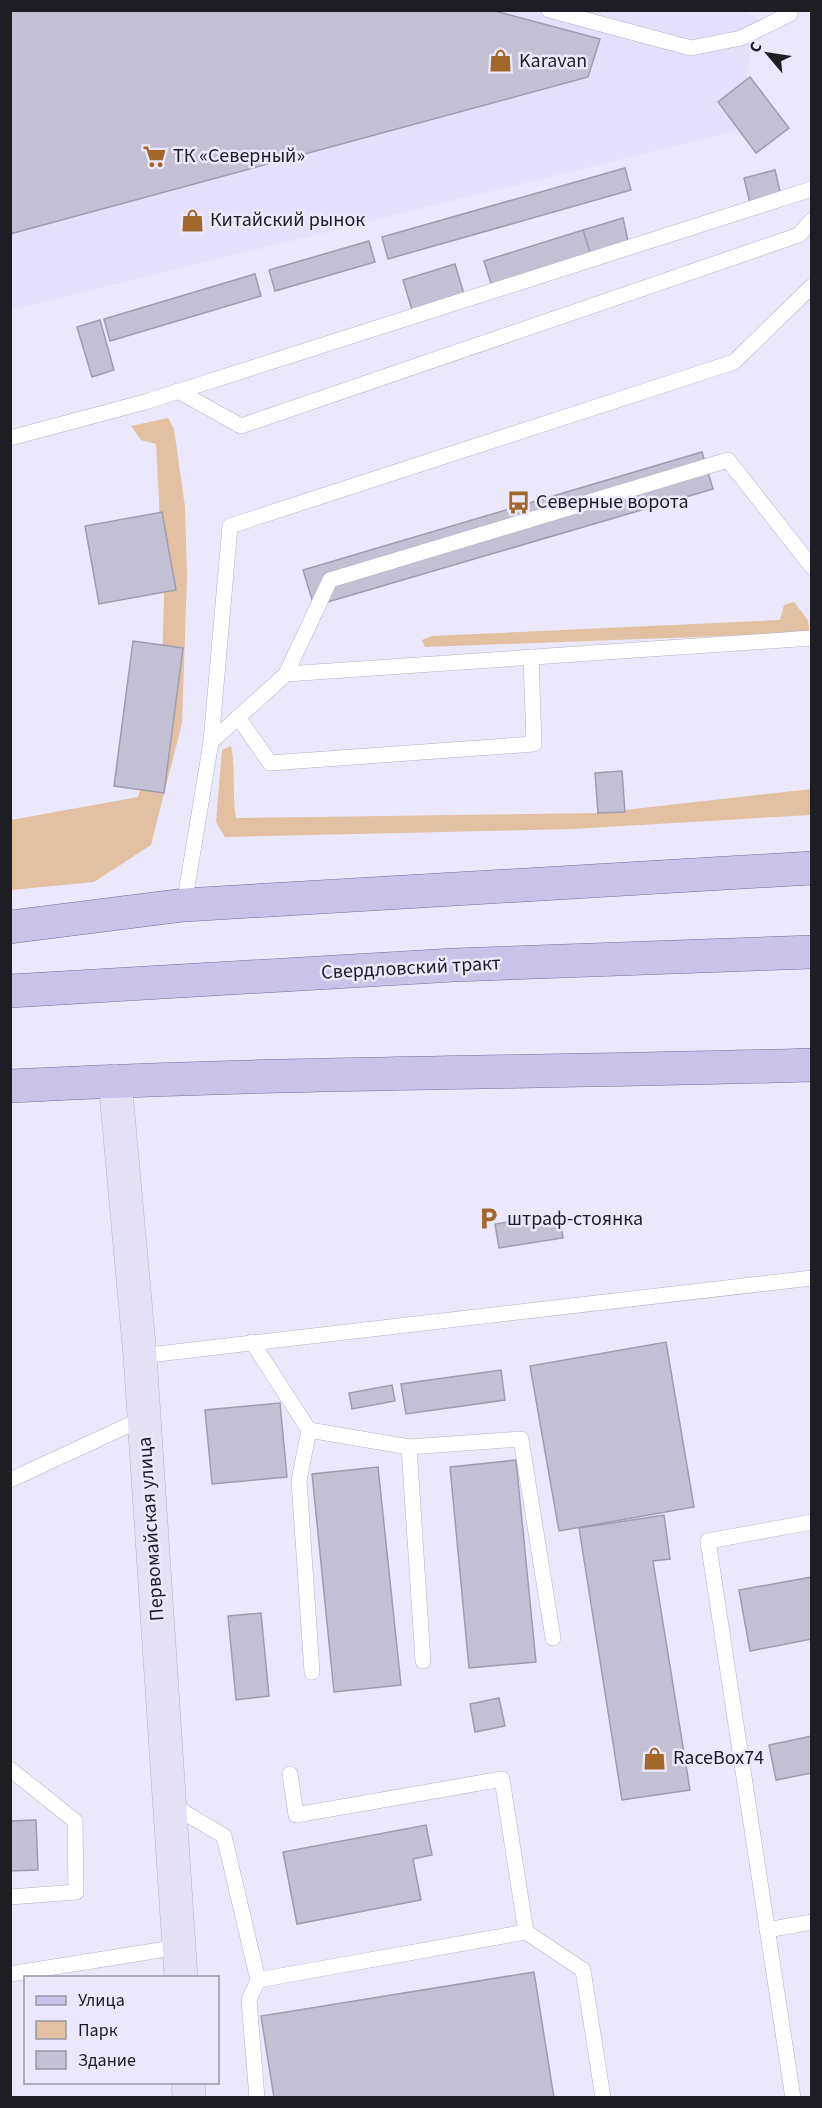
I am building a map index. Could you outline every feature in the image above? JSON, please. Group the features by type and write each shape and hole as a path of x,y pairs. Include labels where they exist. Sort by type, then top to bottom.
{"main road":[{"path":"10,927 184,905 812,868"},
{"name":"Свердловский тракт","path":"10,991 454,965 812,952"},
{"path":"10,1086 115,1081 812,1065"}],"street":[{"name":"Первомайская улица","path":"115,1081 140,1356 180,1962"}],"lane":[{"path":"549,10 691,48 741,38 791,12"},
{"path":"10,438 178,391 812,189"},
{"path":"178,391 241,426 799,235 812,220"},
{"path":"184,905 211,742 230,526 734,362 812,286"},
{"path":"211,742 286,674 330,580 728,460 812,567"},
{"path":"286,674 812,638"},
{"path":"238,717 270,763 534,744 531,657"},
{"path":"140,1356 812,1278"},
{"path":"252,1342 309,1430 299,1480 312,1672"},
{"path":"10,1480 144,1418"},
{"path":"309,1430 409,1447 521,1438 553,1638"},
{"path":"409,1447 423,1661"},
{"path":"793,2097 708,1541 812,1522"},
{"path":"10,1769 75,1821 76,1892 10,1897"},
{"path":"290,1774 296,1815 502,1779 526,1932"},
{"path":"170,1803 224,1836 258,1980 249,2000 257,2097"},
{"path":"767,1930 812,1922"},
{"path":"258,1980 526,1932 583,1970 603,2097"},
{"path":"10,1974 180,1962"}],"shaded area":[{"name":"Китайский рынок","path":"747,10 757,21 736,131 11,310 10,11"}],"green space":[{"path":"168,418 174,429 185,507 187,576 182,723 151,845 94,882 11,890 11,820 138,797 160,727 164,598 156,444 141,440 131,426"},
{"path":"794,602 808,620 809,629 805,633 425,647 422,640 432,636 780,620 784,605"},
{"path":"231,746 236,818 598,813 811,789 811,815 572,829 225,837 216,822 222,750"}],"building":[{"name":"ТК «Северный»","path":"10,10 491,10 600,39 588,77 10,234"},
{"path":"750,77 789,128 756,153 718,102"},
{"path":"625,168 631,190 388,259 382,237"},
{"path":"775,170 781,196 750,203 744,178"},
{"path":"623,218 628,241 590,253 583,230"},
{"path":"583,230 592,259 493,290 484,261"},
{"path":"369,241 375,262 275,291 269,270"},
{"path":"455,264 464,294 412,310 403,280"},
{"path":"255,274 261,296 110,341 104,319"},
{"path":"100,320 114,370 92,377 77,327"},
{"path":"702,452 713,489 314,606 303,570"},
{"path":"162,512 176,590 99,604 85,526"},
{"path":"133,641 183,648 164,793 114,786"},
{"path":"622,771 625,812 598,813 595,773"},
{"path":"559,1214 563,1238 499,1248 495,1224"},
{"path":"666,1342 694,1507 559,1531 530,1366"},
{"path":"501,1370 505,1400 406,1414 401,1384"},
{"path":"392,1385 395,1401 352,1409 349,1393"},
{"path":"280,1403 287,1477 212,1484 205,1410"},
{"path":"516,1460 536,1662 469,1668 450,1467"},
{"path":"378,1467 401,1685 334,1692 312,1474"},
{"path":"664,1515 670,1559 653,1561 690,1790 622,1800 579,1528"},
{"path":"812,1577 812,1639 750,1651 739,1590"},
{"path":"261,1613 269,1696 236,1700 228,1616"},
{"path":"499,1698 505,1726 475,1732 470,1704"},
{"path":"812,1736 812,1773 776,1780 769,1745"},
{"path":"36,1820 38,1870 10,1871 10,1821"},
{"path":"426,1825 432,1855 413,1859 421,1900 297,1924 283,1852"},
{"path":"534,1972 554,2098 274,2098 261,2016"}],"place":[{"name":"Karavan","path":"501,61"},
{"name":"ТК «Северный»","path":"155,156"},
{"name":"Китайский рынок","path":"192,220"},
{"name":"Северные ворота","path":"518,502"},
{"name":"штраф-стоянка","path":"489,1219"},
{"name":"RaceBox74","path":"655,1758"}]}
